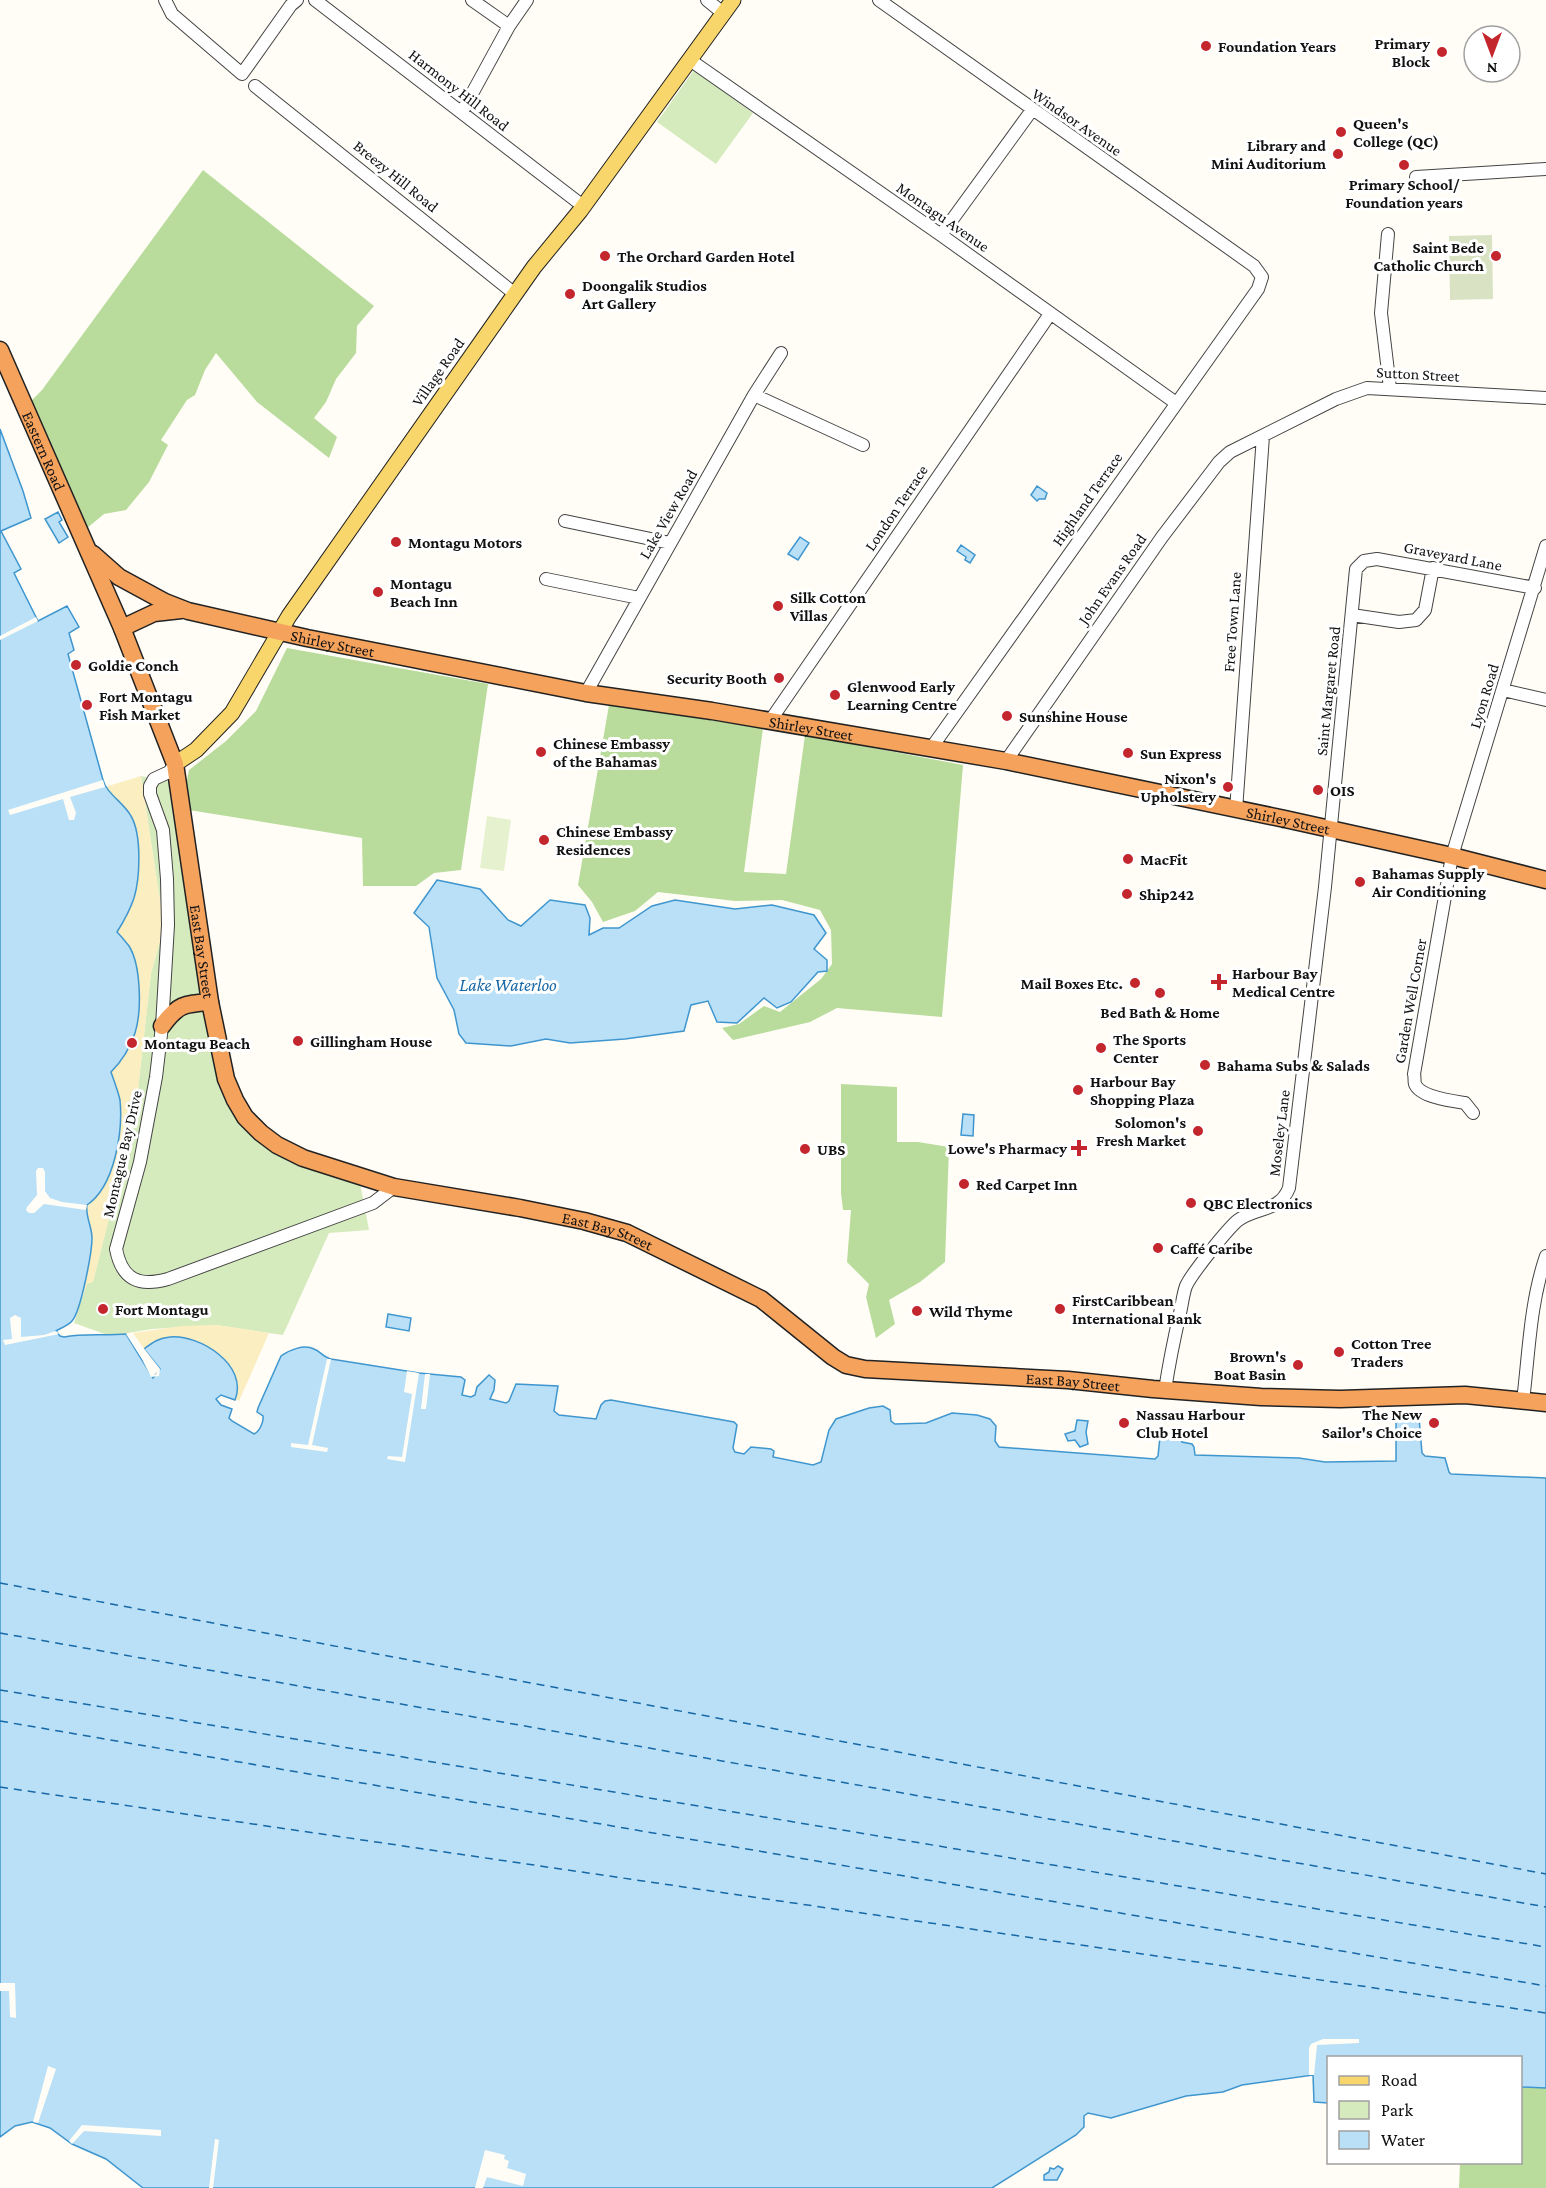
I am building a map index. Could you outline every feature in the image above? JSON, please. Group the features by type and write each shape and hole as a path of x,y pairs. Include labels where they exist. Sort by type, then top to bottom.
{"highway":[{"name":"Eastern Road","path":"0,350 87,550"},
{"name":"Shirley Street","path":"87,550 119,577 150,595 188,610 307,638 586,693 932,747 1006,761 1330,829 1546,880"},
{"name":"East Bay Street","path":"87,550 122,628 175,764 210,1002 226,1079 245,1117 261,1133 278,1145 303,1158 394,1187 531,1210 627,1233 761,1299 846,1365 890,1372 1068,1380 1165,1390 1292,1398 1465,1395 1546,1403"},
{"path":"122,628 154,613 188,610"},
{"path":"162,1026 174,1010 192,1003 210,1002"}],"main road":[{"name":"Village Road","path":"175,764 196,750 232,713 280,631 515,294 583,206 733,0"}],"street":[{"path":"165,0 172,14 242,74 291,5 297,0"},
{"name":"Harmony Hill Road","path":"315,0 583,206"},
{"path":"472,0 509,26"},
{"path":"462,112 509,26 527,0"},
{"path":"707,0 723,13"},
{"name":"Windsor Avenue","path":"879,0 1257,269"},
{"name":"Montagu Avenue","path":"690,60 1176,403"},
{"name":"Breezy Hill Road","path":"255,86 515,294"},
{"path":"941,235 1032,110"},
{"path":"1416,177 1546,169"},
{"path":"1389,234 1381,313 1390,388"},
{"name":"Highland Terrace","path":"932,747 1260,286 1262,277 1257,269"},
{"name":"London Terrace","path":"770,722 1050,314"},
{"name":"Lake View Road","path":"586,693 780,353"},
{"name":"Sutton Street","path":"1263,436 1352,392 1367,388 1546,398"},
{"path":"754,395 863,445"},
{"name":"John Evans Road","path":"1006,761 1162,537 1219,462 1230,452 1263,436"},
{"name":"Free Town Lane","path":"1236,810 1263,436"},
{"path":"565,521 670,543"},
{"name":"Lyon Road","path":"1452,856 1546,546"},
{"name":"Graveyard Lane","path":"1364,561 1377,559 1535,588"},
{"name":"Saint Margaret Road","path":"1330,829 1352,615 1354,574 1364,561"},
{"path":"1352,615 1399,622 1416,620 1425,610 1433,568"},
{"path":"546,579 639,598"},
{"path":"1503,690 1546,700"},
{"name":"Montague Bay Drive","path":"175,764 169,772 154,779 150,786 150,794 163,830 167,879 168,925 162,1026 156,1077 140,1162 116,1249 119,1262 127,1275 138,1282 153,1284 183,1275 373,1203 394,1187"},
{"name":"Moseley Lane","path":"1165,1390 1186,1286 1223,1236 1238,1221 1248,1214 1279,1204 1289,1188 1330,829"},
{"name":"Garden Well Corner","path":"1452,856 1414,1074 1415,1084 1420,1091 1465,1103 1473,1113"},
{"path":"1523,1401 1533,1308 1538,1279 1546,1256"}],"green space":[{"path":"694,70 753,113 716,164 657,122"},
{"path":"203,170 374,306 357,326 356,353 336,379 326,402 314,418 337,437 329,458 257,402 216,353 205,370 195,395 187,400 161,440 168,445 149,482 126,510 104,514 86,529 31,401 42,390"},
{"path":"1492,235 1493,299 1450,300 1449,236"},
{"path":"287,648 488,684 461,870 434,873 416,886 363,886 362,838 189,810 186,785 189,770 226,741 256,711"},
{"path":"609,705 763,728 744,872 786,874 805,735 963,765 942,1017 837,1008 810,1022 733,1040 722,1028 739,1024 764,1006 780,1012 821,979 832,964 831,930 820,910 782,900 735,901 658,892 635,911 603,922 592,902 578,885"},
{"name":"Fort Montagu","path":"141,776 172,782 204,1012 220,1086 249,1133 289,1162 360,1183 369,1230 329,1233 283,1335 216,1325 152,1329 110,1336 74,1323 87,1283 93,1281 135,1116 151,973 164,927"},
{"path":"487,816 511,820 504,871 480,868"},
{"path":"841,1084 897,1087 897,1142 918,1142 949,1147 945,1262 920,1282 889,1300 895,1324 876,1338 866,1297 869,1284 847,1262 851,1210 843,1210 841,1193"},
{"path":"1522,2087 1546,2088 1546,2188 1459,2188 1460,2164 1522,2164"}],"sand":[{"name":"Montagu Beach","path":"141,776 164,927 151,973 135,1116 93,1282 87,1284 73,1320 81,1227 107,1082 116,938 105,787"},
{"path":"217,1325 269,1333 239,1401 153,1352 148,1355 133,1333 182,1326"}],"water":[{"path":"0,429 31,518 1,531 21,569 14,573 38,621 67,606 79,627 69,633 74,650 68,654 103,780 131,816 135,824 138,845 139,868 134,898 117,932 129,946 136,965 139,1013 135,1033 128,1049 111,1072 120,1100 118,1142 111,1172 97,1196 87,1205 92,1238 85,1281 79,1306 72,1321 56,1331 60,1336 126,1334 153,1378 160,1369 144,1349 153,1342 170,1337 182,1337 207,1346 219,1354 235,1375 237,1387 235,1400 221,1395 216,1399 221,1405 232,1409 229,1418 232,1421 254,1434 263,1421 263,1416 257,1412 258,1408 281,1356 292,1350 306,1347 331,1359 461,1377 465,1380 462,1395 471,1397 475,1395 477,1387 489,1375 495,1380 490,1399 506,1403 516,1384 558,1386 554,1411 559,1415 596,1419 601,1405 611,1400 734,1422 737,1425 733,1448 735,1452 744,1454 751,1447 771,1449 774,1451 773,1457 813,1465 821,1462 829,1430 836,1419 869,1408 883,1406 890,1410 891,1421 895,1424 926,1423 952,1413 977,1415 990,1419 996,1426 995,1441 999,1447 1155,1459 1158,1456 1160,1437 1163,1433 1180,1435 1182,1442 1192,1444 1195,1455 1299,1458 1325,1462 1396,1461 1396,1416 1419,1418 1422,1453 1425,1456 1445,1458 1451,1474 1546,1478 1546,2088 1522,2087 1522,2056 1327,2056 1327,2103 1314,2102 1313,2075 1242,2085 1223,2092 1186,2096 1111,2118 1088,2113 1084,2116 1084,2127 1076,2135 992,2188 143,2188 106,2159 72,2144 50,2128 32,2122 15,2126 0,2137"},
{"path":"1037,486 1047,493 1045,499 1037,501 1031,495"},
{"path":"58,512 62,520 59,522 68,537 59,543 45,519"},
{"path":"800,537 809,543 798,560 788,554"},
{"path":"961,545 975,555 970,563 957,551"},
{"name":"Lake Waterloo","path":"437,880 480,889 508,920 521,926 550,900 585,905 590,918 589,935 603,928 619,928 652,906 675,900 735,909 772,905 814,915 826,933 814,949 827,960 827,971 818,972 791,1002 777,1008 764,998 737,1023 717,1022 708,1001 691,1005 684,1031 570,1043 546,1039 511,1046 466,1043 459,1034 454,1010 437,978 429,927 414,913"},
{"path":"963,1114 974,1115 973,1136 961,1135"},
{"path":"388,1314 411,1318 409,1331 386,1327"},
{"path":"1077,1420 1088,1421 1086,1432 1088,1444 1080,1447 1075,1440 1068,1441 1065,1434 1075,1431"},
{"path":"1058,2166 1063,2169 1057,2180 1044,2180 1044,2175 1049,2172 1050,2168 1054,2169"}],"pier":[{"path":"36,617 38,621 0,640 0,636"},
{"path":"103,780 105,787 70,797 76,813 74,820 69,820 63,799 10,815 8,810"},
{"path":"38,1168 43,1168 45,1172 45,1191 50,1198 87,1205 86,1210 44,1204 34,1213 29,1213 26,1210 27,1207 37,1195 36,1171"},
{"path":"15,1315 21,1318 21,1337 44,1335 56,1331 59,1334 5,1345 3,1340 12,1339 10,1318"},
{"path":"129,1333 154,1375 157,1370 145,1356 141,1349 142,1346 160,1369 159,1376 151,1377 126,1334"},
{"path":"327,1359 331,1359 312,1445 328,1448 327,1452 291,1447 291,1443 308,1445"},
{"path":"407,1371 419,1373 405,1462 387,1459 388,1456 402,1457 412,1394 404,1392"},
{"path":"425,1374 430,1374 426,1409 421,1409"},
{"path":"0,1983 15,1983 16,2018 10,2017 9,1991 0,1991"},
{"path":"1323,2039 1359,2039 1359,2043 1317,2045 1314,2075 1309,2075 1309,2048 1311,2044"},
{"path":"48,2066 56,2069 38,2123 33,2122"},
{"path":"82,2125 161,2130 161,2136 84,2131 72,2144 69,2141"},
{"path":"215,2139 219,2140 213,2188 209,2188"},
{"path":"485,2150 505,2155 504,2159 509,2161 507,2168 526,2174 523,2186 487,2177 483,2188 475,2188"}],"ferry route":[{"path":"0,1583 1546,1874"},
{"path":"0,1633 1546,1907"},
{"path":"0,1690 1546,1947"},
{"path":"0,1721 1546,1986"},
{"path":"0,1787 1546,2013"}],"place":[{"name":"Foundation Years","path":"1206,46"},
{"name":"Primary Block","path":"1442,52"},
{"name":"Queen's College (QC)","path":"1341,132"},
{"name":"Library and Mini Auditorium","path":"1338,154"},
{"name":"Primary School/ Foundation years","path":"1404,165"},
{"name":"The Orchard Garden Hotel","path":"605,256"},
{"name":"Saint Bede Catholic Church","path":"1496,256"},
{"name":"Doongalik Studios Art Gallery","path":"570,294"},
{"name":"Montagu Motors","path":"396,542"},
{"name":"Montagu Beach Inn","path":"378,592"},
{"name":"Silk Cotton Villas","path":"778,606"},
{"name":"Goldie Conch","path":"76,665"},
{"name":"Security Booth","path":"779,678"},
{"name":"Glenwood Early Learning Centre","path":"835,695"},
{"name":"Fort Montagu Fish Market","path":"87,705"},
{"name":"Sunshine House","path":"1007,716"},
{"name":"Chinese Embassy of the Bahamas","path":"541,752"},
{"name":"Sun Express","path":"1128,753"},
{"name":"Nixon's Upholstery","path":"1228,787"},
{"name":"OIS","path":"1318,790"},
{"name":"Chinese Embassy Residences","path":"544,840"},
{"name":"MacFit","path":"1128,859"},
{"name":"Bahamas Supply Air Conditioning","path":"1360,882"},
{"name":"Ship242","path":"1127,894"},
{"name":"Harbour Bay Medical Centre","path":"1219,982"},
{"name":"Mail Boxes Etc.","path":"1135,983"},
{"name":"Bed Bath & Home","path":"1160,993"},
{"name":"Gillingham House","path":"298,1041"},
{"name":"Montagu Beach","path":"132,1043"},
{"name":"The Sports Center","path":"1101,1048"},
{"name":"Bahama Subs & Salads","path":"1205,1065"},
{"name":"Harbour Bay Shopping Plaza","path":"1078,1090"},
{"name":"Solomon's Fresh Market","path":"1198,1131"},
{"name":"Lowe's Pharmacy","path":"1079,1148"},
{"name":"UBS","path":"805,1149"},
{"name":"Red Carpet Inn","path":"964,1184"},
{"name":"QBC Electronics","path":"1191,1203"},
{"name":"Caffé Caribe","path":"1158,1248"},
{"name":"Fort Montagu","path":"103,1309"},
{"name":"FirstCaribbean International Bank","path":"1060,1309"},
{"name":"Wild Thyme","path":"917,1311"},
{"name":"Cotton Tree Traders","path":"1339,1352"},
{"name":"Brown's Boat Basin","path":"1298,1365"},
{"name":"Nassau Harbour Club Hotel","path":"1124,1423"},
{"name":"The New Sailor's Choice","path":"1434,1423"}]}
